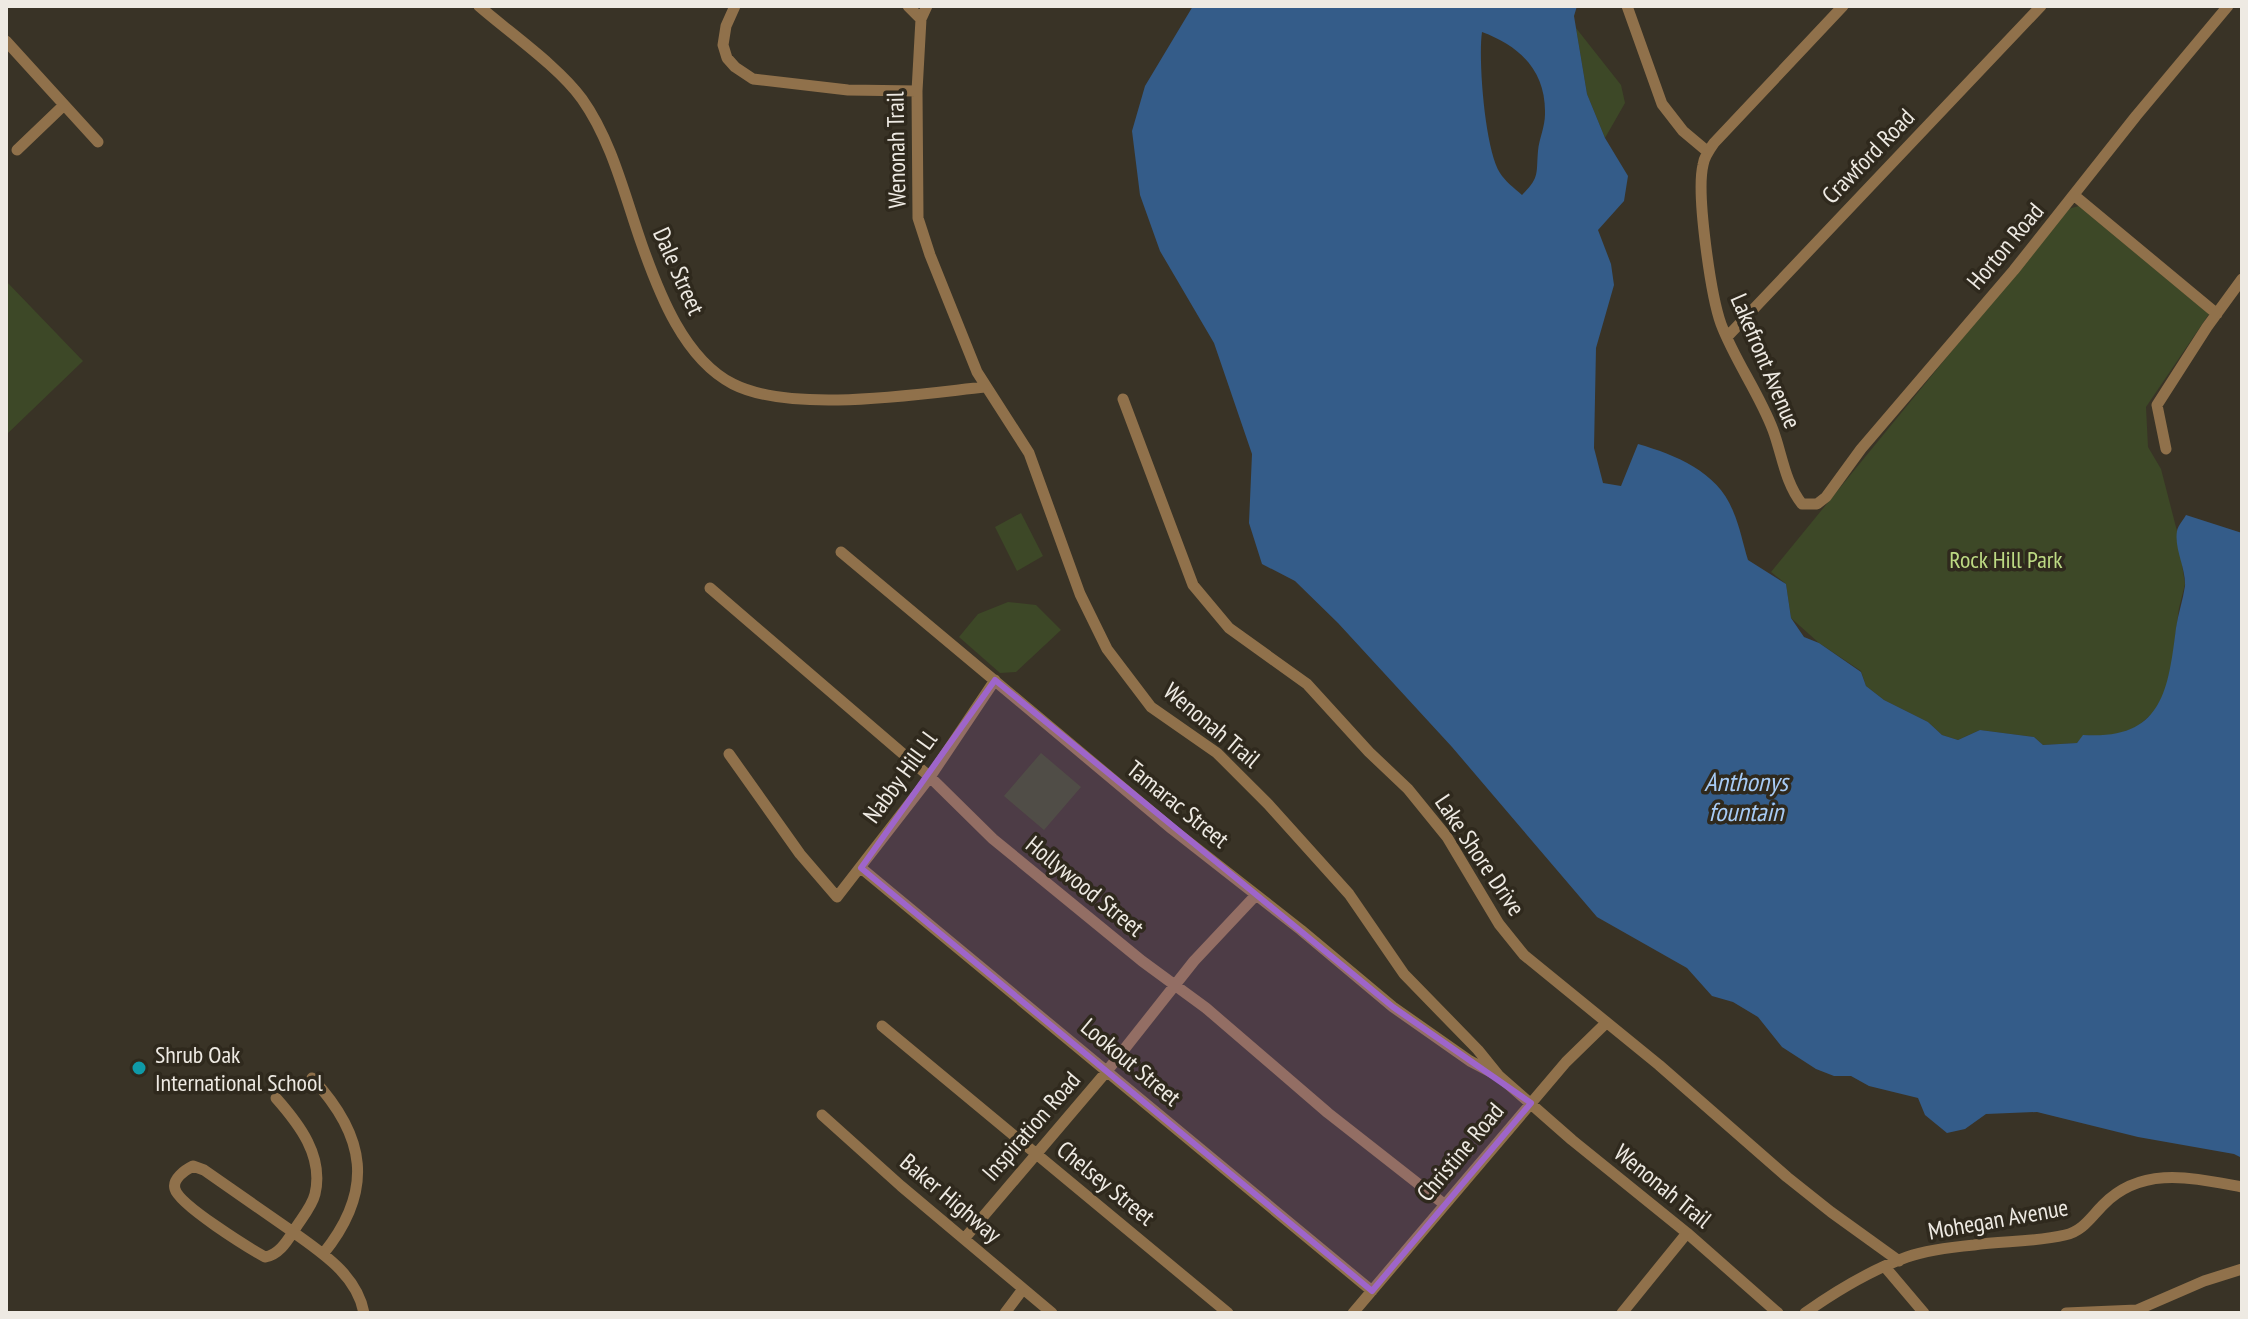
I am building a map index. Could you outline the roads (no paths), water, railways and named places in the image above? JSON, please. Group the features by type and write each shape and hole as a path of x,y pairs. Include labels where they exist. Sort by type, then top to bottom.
{"street":[{"name":"Dale Street","path":"479,6 582,98 614,165 657,287 673,319 701,357 732,383 783,399 905,395 985,387"},
{"path":"735,6 726,26 723,45 727,58 753,79 848,90 917,91"},
{"path":"908,6 921,19"},
{"name":"Wenonah Trail","path":"927,6 921,19 917,91 915,183 918,218 943,290 985,387 1029,453 1080,594 1107,649 1151,707 1217,753 1268,804 1349,894 1404,974 1499,1076 1778,1313"},
{"path":"1627,7 1662,104 1683,131 1708,152 1843,6"},
{"name":"Crawford Road","path":"1727,337 2041,6"},
{"name":"Horton Road","path":"1810,506 1826,497 1861,449 2075,196 2136,116 2228,6"},
{"path":"6,41 98,142"},
{"path":"17,150 64,105"},
{"name":"Lakefront Avenue","path":"1708,152 1702,166 1702,189 1709,270 1716,307 1727,337 1772,428 1793,491 1802,504 1810,506"},
{"path":"2075,196 2217,314"},
{"path":"2166,449 2157,405 2242,279"},
{"name":"Lake Shore Drive","path":"1123,399 1193,585 1229,628 1307,684 1369,752 1408,789 1447,837 1475,887 1514,944 1798,1186 1899,1261"},
{"name":"Tamarac Street","path":"841,552 1172,829 1393,1007 1470,1061 1499,1076"},
{"name":"Hollywood Street","path":"710,588 930,777 993,839 1206,1008 1328,1113 1444,1204"},
{"name":"Nabby Hill Ll","path":"729,754 800,854 837,897 930,777 995,680"},
{"name":"Lookout Street","path":"861,868 1372,1291"},
{"name":"Inspiration Road","path":"964,1239 1175,986 1256,895"},
{"name":"Christine Road","path":"1353,1313 1566,1062 1606,1023"},
{"name":"Chelsey Street","path":"882,1026 1228,1313"},
{"path":"312,1078 342,1116 357,1152 356,1194 338,1235 323,1254"},
{"path":"276,1098 297,1121 316,1165 315,1194 293,1232 273,1255 265,1257 189,1206 175,1190 180,1175 188,1168 193,1166 204,1170 293,1232 323,1254 353,1285 364,1313"},
{"name":"Baker Highway","path":"822,1115 1052,1313"},
{"name":"Mohegan Avenue","path":"1805,1313 1829,1296 1909,1256 1970,1245 2070,1234 2090,1220 2122,1189 2155,1177 2194,1178 2242,1187"},
{"path":"1622,1313 1687,1233"},
{"path":"1885,1267 1924,1313"},
{"path":"2066,1313 2139,1312 2204,1281 2242,1269"},
{"path":"1005,1313 1023,1289"}],"water":[{"name":"Anthonys fountain","path":"1193,6 1577,6 1574,16 1587,94 1605,138 1628,176 1624,201 1598,230 1611,264 1614,285 1596,348 1594,448 1603,483 1621,486 1638,444 1694,467 1726,497 1740,529 1748,560 1786,584 1791,618 1804,637 1819,643 1861,672 1866,686 1884,700 1928,722 1942,735 1958,740 1980,730 2034,737 2043,745 2077,743 2083,735 2130,729 2145,720 2164,691 2184,591 2185,579 2177,545 2178,527 2186,515 2242,533 2242,1158 2037,1112 1986,1114 1965,1129 1947,1133 1925,1115 1918,1098 1869,1086 1851,1076 1834,1076 1816,1069 1782,1047 1758,1017 1733,1002 1712,996 1687,968 1597,917 1452,747 1338,623 1295,581 1262,564 1249,523 1252,454 1214,343 1160,251 1140,195 1132,131 1145,86","holes":["1482,32 1496,38 1528,62 1536,73 1544,99 1545,119 1536,175 1522,195 1500,173 1490,145 1482,83"]}],"place":[{"name":"Shrub Oak International School","path":"139,1068"}],"park label":[{"name":"Rock Hill Park","path":"2006,559"}]}
